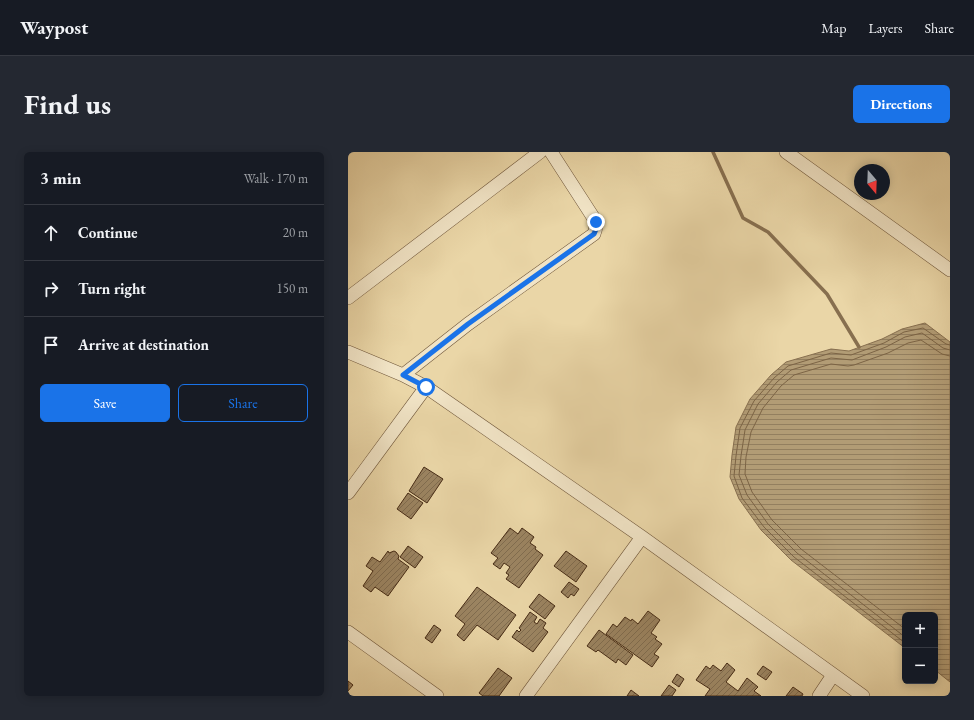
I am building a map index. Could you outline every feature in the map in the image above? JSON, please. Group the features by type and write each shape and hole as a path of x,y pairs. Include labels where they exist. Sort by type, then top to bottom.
{"street":[{"path":"348,298 540,152"},
{"path":"403,375 468,324 594,234 596,222 593,216 551,152"},
{"path":"786,152 950,270"},
{"path":"348,352 403,375 426,387 642,537 863,696"},
{"path":"348,493 426,387"},
{"path":"526,696 642,537"},
{"path":"348,632 437,696"},
{"path":"819,696 834,675"}],"water":[{"path":"925,323 950,342 950,682 938,672 938,612 902,612 902,646 791,560 761,530 739,499 730,477 736,427 750,399 771,375 786,362 831,349 849,351 882,339 902,329"}],"building":[{"path":"424,467 443,479 427,503 409,491"},
{"path":"408,493 423,503 411,519 397,509"},
{"path":"510,528 518,534 522,528 534,537 530,543 543,555 519,588 506,579 509,575 506,573 510,567 504,563 500,569 493,564 498,558 491,553"},
{"path":"408,546 423,557 415,568 400,557"},
{"path":"388,551 389,553 394,551 396,552 399,556 398,559 409,567 388,596 375,587 371,592 363,586 373,571 366,566 372,557 380,562"},
{"path":"566,551 587,566 576,582 554,566"},
{"path":"569,582 579,589 574,596 571,594 568,598 561,592"},
{"path":"477,587 516,615 498,640 477,625 464,641 457,635 465,624 455,616"},
{"path":"539,594 555,606 545,619 529,607"},
{"path":"648,611 660,620 651,633 657,637 655,639 662,644 654,654 659,657 652,667 606,634 613,624 617,627 625,617 631,621 632,619 638,624"},
{"path":"530,612 537,617 534,622 537,624 540,619 546,623 543,628 548,632 533,652 512,637 517,630 519,632 521,630 519,628"},
{"path":"434,625 441,630 432,643 425,638"},
{"path":"599,630 633,655 626,665 618,659 616,663 598,650 596,652 587,646"},
{"path":"727,663 735,670 726,682 738,691 747,678 758,687 754,691 761,696 705,696 710,689 696,680 706,666 710,669 713,665 721,671"},
{"path":"763,666 772,672 766,680 757,674"},
{"path":"498,668 512,678 499,696 483,696 479,693"},
{"path":"677,674 684,679 679,687 672,682"},
{"path":"348,681 353,685 348,691"},
{"path":"669,685 676,690 672,696 661,696"},
{"path":"793,687 803,694 802,696 786,696"},
{"path":"631,690 639,696 627,696"}],"waterway":[{"path":"713,152 743,218 768,232 827,294 859,347"}],"route":[{"path":"426,387 403,375 468,324 594,234 596,222"}]}
